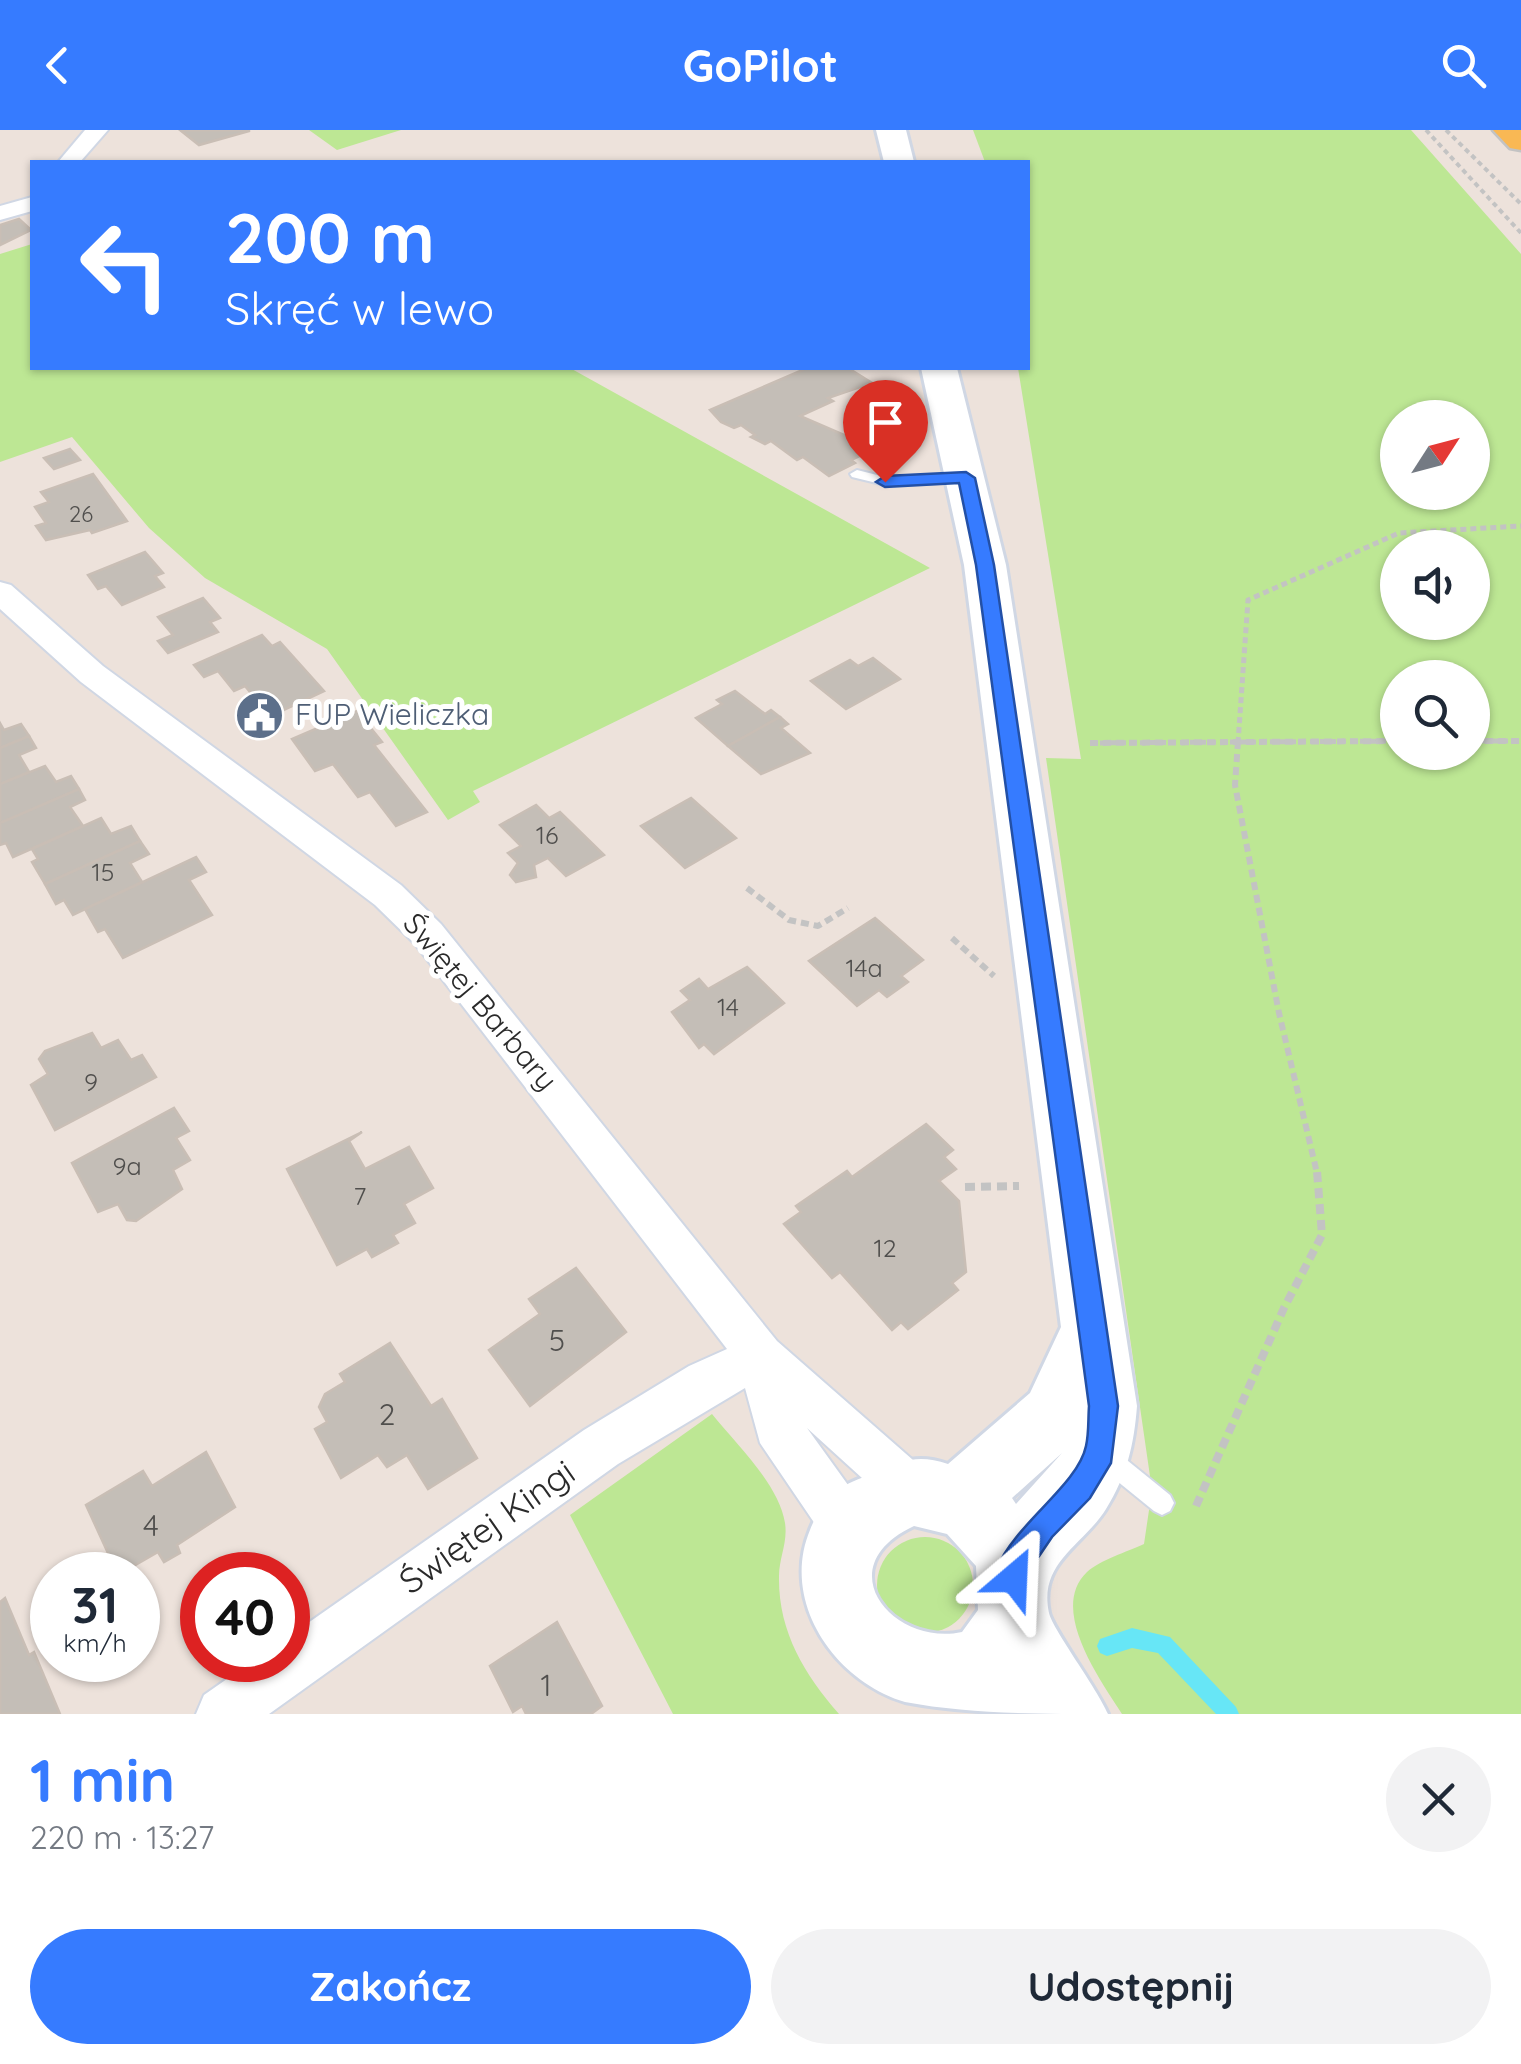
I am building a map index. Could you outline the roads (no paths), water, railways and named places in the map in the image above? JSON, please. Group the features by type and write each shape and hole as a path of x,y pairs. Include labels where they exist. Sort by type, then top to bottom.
{"main road":[{"path":"1510,130 1521,141"}],"street":[{"path":"71,160 97,130"},
{"path":"891,130 899,160"},
{"path":"0,213 30,205"},
{"path":"939,370 985,565 1104,1406 1077,1434 934,1496 884,1499 848,1528 837,1552 836,1604 863,1652 910,1678 936,1681 976,1695 1012,1594 1042,1526 1080,1488 1077,1434"},
{"name":"Świętej Barbary","path":"0,592 92,674 388,895 428,934 762,1357 806,1390 868,1457 934,1496"},
{"name":"Świętej Barbary","path":"762,1357 777,1426 848,1528"},
{"name":"Świętej Kingi","path":"224,1714 601,1447 706,1382 762,1357"},
{"path":"934,1496 992,1527 1012,1594 1070,1714"}],"lane":[{"path":"857,474 885,482 966,478"},
{"path":"1077,1434 1162,1502"}],"waterway":[{"path":"1107,1646 1132,1638 1163,1644 1229,1714"}],"place":[{"name":"FUP Wieliczka","path":"260,715"}]}
